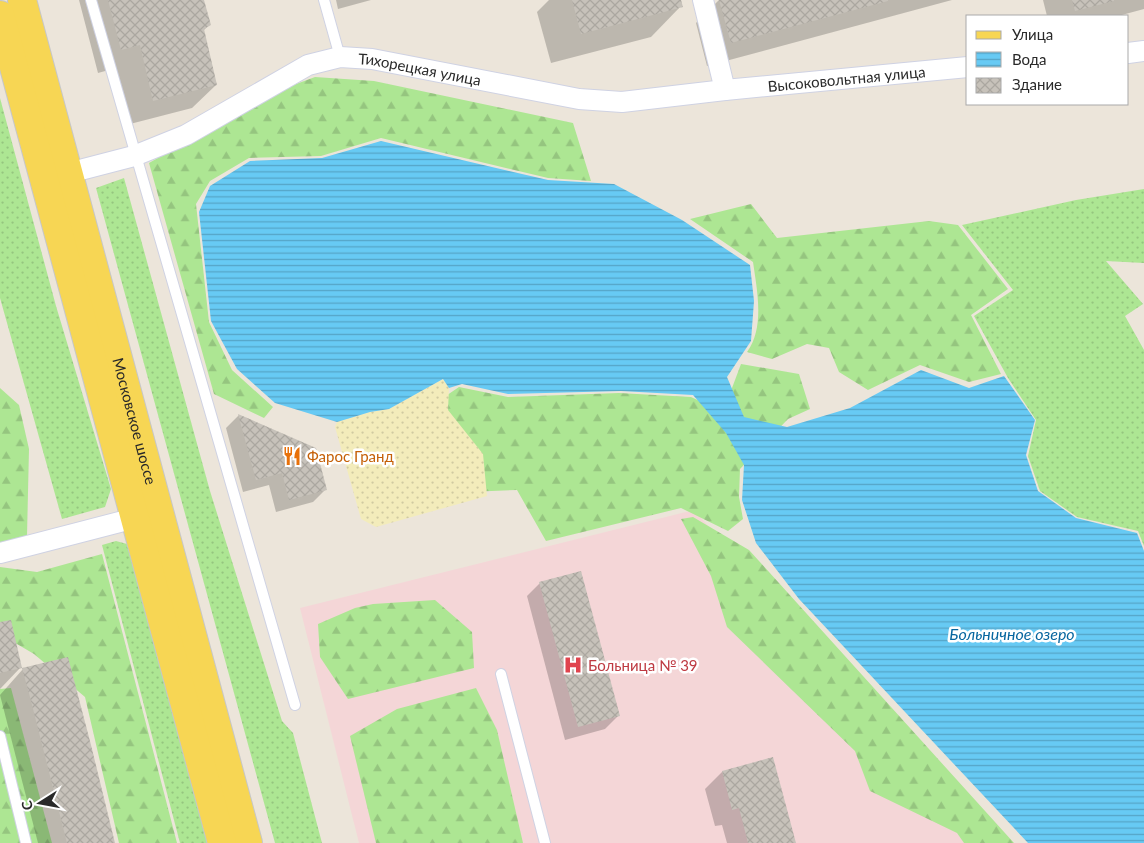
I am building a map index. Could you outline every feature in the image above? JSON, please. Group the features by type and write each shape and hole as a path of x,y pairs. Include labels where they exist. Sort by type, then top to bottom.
{"main road":[{"name":"Московское шоссе","path":"22,0 56,176 135,518 222,843"},
{"name":"Московское шоссе","path":"0,15 56,176 248,843"}],"street":[{"path":"703,0 725,90"},
{"path":"1129,53 1144,51"},
{"name":"Тихорецкая улица","path":"56,176 134,156 186,135 308,65 340,57 372,59 588,100 622,102 725,90"},
{"name":"Высоковольтная улица","path":"725,90 966,68"},
{"path":"0,553 135,518"}],"lane":[{"path":"91,0 134,156 295,705"},
{"path":"324,0 340,57"},
{"path":"501,674 545,843"},
{"path":"0,736 26,843"}],"shaded area":[{"name":"Больница № 39","path":"694,510 991,843 359,843 300,608"}],"green space":[{"path":"315,77 374,81 573,123 591,181 548,178 381,138 321,156 249,158 210,181 196,204 209,322 232,370 273,407 264,418 214,394 149,163 272,93"},
{"path":"0,98 56,306 111,489 105,507 62,519 0,298"},
{"path":"124,178 210,491 282,721 293,733 322,843 275,843 96,188"},
{"path":"1144,189 1144,263 1106,261 1143,304 1125,316 1144,350 1144,546 1138,531 1077,517 1040,491 1028,456 1036,420 1008,378 974,316 1013,290 962,225 1076,200"},
{"path":"751,204 777,238 929,221 958,225 1008,289 971,315 1001,374 969,382 920,365 868,390 839,372 829,348 807,344 772,359 747,352 753,342 758,320 758,296 753,262 690,219"},
{"path":"741,364 799,374 810,409 788,419 740,469 739,497 743,519 728,531 681,508 546,541 517,490 418,494 434,404 459,387 508,397 619,393 691,397 723,412"},
{"path":"0,388 19,405 29,449 27,536 0,543"},
{"path":"693,517 749,550 1014,843 964,843 957,833 870,791 855,751 727,627 711,576 681,519"},
{"path":"116,541 127,544 208,843 180,843 102,545"},
{"path":"102,554 177,843 119,843 85,697 34,654 0,634 0,567 37,572"},
{"path":"435,600 472,632 474,668 348,699 320,657 318,624 355,608 373,604"},
{"path":"11,688 52,843 0,843 0,689"},
{"path":"476,688 497,730 523,843 376,843 350,736 397,709"}],"sand":[{"path":"443,379 449,388 448,410 483,454 487,496 376,527 361,519 335,427 337,422 370,412 389,409"}],"water":[{"name":"Больничное озеро","path":"381,141 548,180 614,184 682,220 750,265 754,301 751,341 727,377 744,417 787,427 850,408 921,370 969,388 1004,376 1035,420 1026,455 1038,491 1076,518 1137,533 1144,551 1144,843 1028,843 799,599 756,543 742,500 744,465 726,433 693,395 621,391 508,394 462,384 449,388 443,379 389,409 370,412 337,422 275,403 237,369 211,321 199,212 210,186 250,161 322,158"}],"building":[{"path":"108,0 204,0 211,25 204,29 217,85 153,101 140,45 121,50"},
{"path":"572,0 681,0 683,7 581,34"},
{"path":"719,0 888,0 888,1 731,43"},
{"path":"1072,0 1114,0 1114,1 1075,11"},
{"path":"238,414 316,448 327,490 289,500 282,473 256,480"},
{"path":"581,571 620,716 578,727 539,582"},
{"path":"11,620 22,668 0,673 0,622"},
{"path":"68,657 115,843 67,843 22,668"},
{"path":"773,757 796,843 748,843 739,808 732,810 722,771"}],"place":[{"name":"Фарос Гранд","path":"292,456"},
{"name":"Больница № 39","path":"573,665"}]}
